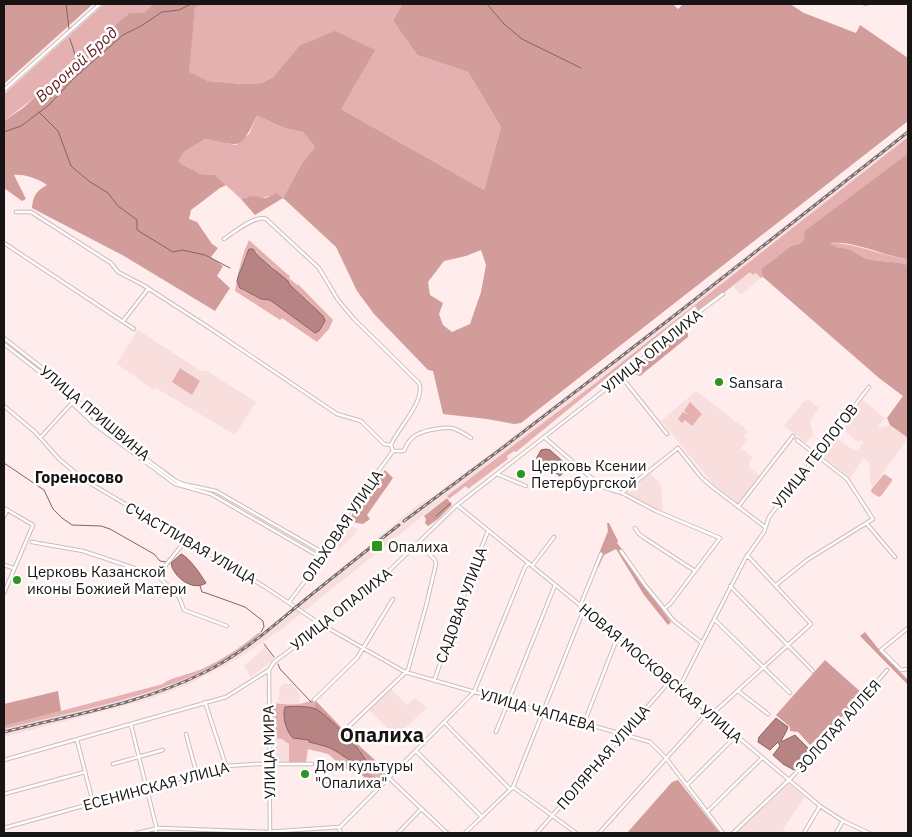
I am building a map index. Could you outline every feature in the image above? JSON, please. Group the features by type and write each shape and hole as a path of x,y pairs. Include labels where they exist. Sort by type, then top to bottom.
{"street":[{"path":"4,90 100,4"},
{"path":"16,212 31,212 111,263 118,272 148,289 337,414 360,421 384,444 404,451 406,444 415,434 440,427 459,430 471,438"},
{"name":"ОЛЬХОВАЯ УЛИЦА","path":"224,239 245,224 261,218 266,219 318,268 338,300 354,319 419,383 421,388 393,448 318,556 289,602"},
{"path":"4,243 134,329"},
{"path":"123,321 148,289"},
{"name":"УЛИЦА ОПАЛИХА","path":"4,760 226,697 269,670 274,662 364,596 458,505 723,294"},
{"name":"УЛИЦА ПРИШВИНА","path":"4,338 74,393 78,401 111,432 176,481 216,491 322,552"},
{"path":"4,344 68,394 72,403 94,424 175,484 211,494 318,556"},
{"path":"620,375 667,434"},
{"name":"УЛИЦА ГЕОЛОГОВ","path":"678,688 730,586 747,555 761,536 769,517 869,387"},
{"path":"40,438 72,403"},
{"name":"СЧАСТЛИВАЯ УЛИЦА","path":"4,406 35,432 59,459 83,479 289,602 322,625"},
{"path":"738,507 794,436"},
{"path":"544,437 602,487 622,493 656,511 720,538 671,603 664,609"},
{"path":"776,585 807,560 873,520 873,517 858,497 852,485 797,440"},
{"path":"622,493 678,448 701,477 765,527"},
{"path":"497,474 526,486"},
{"name":"НОВАЯ МОСКОВСКАЯ УЛИЦА","path":"458,505 618,636 820,806 843,821 869,833"},
{"path":"4,517 5,509 33,525 13,568 4,593"},
{"path":"867,524 896,557"},
{"path":"635,528 646,540 695,571"},
{"name":"САДОВАЯ УЛИЦА","path":"434,680 488,531"},
{"path":"532,566 554,537"},
{"path":"158,577 186,540"},
{"path":"32,542 83,551 158,577 179,597 184,610 226,626"},
{"path":"343,732 409,667 436,564 435,560 418,543"},
{"path":"621,551 674,621 702,643"},
{"path":"580,606 601,554"},
{"path":"600,833 666,758 709,714 738,691 811,624 747,555"},
{"path":"137,833 156,828 270,833 338,828 474,692 528,563"},
{"path":"4,565 13,568"},
{"path":"496,732 555,585"},
{"path":"730,586 813,671"},
{"path":"314,700 357,658 393,599"},
{"path":"465,833 512,788 584,609"},
{"path":"714,618 790,693"},
{"name":"УЛИЦА ЧАПАЕВА","path":"322,625 405,672 650,742 666,758 723,833"},
{"path":"908,628 881,650 902,671 908,669"},
{"path":"584,723 618,636"},
{"name":"УЛИЦА МИРА","path":"269,670 270,833"},
{"name":"ЗОЛОТАЯ АЛЛЕЯ","path":"733,833 836,730 887,670"},
{"name":"ПОЛЯРНАЯ УЛИЦА","path":"537,833 670,681"},
{"path":"738,691 768,714"},
{"path":"205,702 226,766"},
{"path":"444,722 512,788 576,833"},
{"path":"131,725 156,833"},
{"path":"186,734 197,775"},
{"path":"687,785 736,736"},
{"path":"77,740 93,803"},
{"path":"114,764 163,750"},
{"path":"416,751 482,817"},
{"path":"707,812 762,758"},
{"name":"ЕСЕНИНСКАЯ УЛИЦА","path":"4,828 226,766 312,764"},
{"path":"4,794 85,772"},
{"path":"389,778 447,833"},
{"path":"804,833 820,806"},
{"path":"398,833 421,809"},
{"path":"836,833 843,821"},
{"path":"338,828 341,833"}],"shaded area":[{"path":"4,4 93,4 4,84"},
{"path":"104,4 153,4 144,13 4,121 4,94"},
{"path":"153,4 203,4 195,8 189,72 208,81 244,84 262,83 273,77 299,46 335,31 375,50 341,109 484,190 501,127 468,72 417,55 393,21 402,4 673,4 678,9 683,4 790,4 804,13 856,33 860,25 908,58 908,121 521,423 514,424 443,414 433,371 428,370 374,314 357,291 336,247 283,198 302,163 315,147 303,132 287,129 257,116 243,141 233,144 205,139 184,152 178,161 199,174 215,175 226,185 191,210 189,219 197,222 212,244 218,248 211,257 223,266 217,276 230,288 215,311 124,256 32,208 36,194 47,185 27,176 14,175 26,199 22,201 4,188 4,121 23,108 81,55 89,55 94,50 95,42 130,13 144,13","holes":["481,250 486,265 481,292 470,324 452,332 443,325 439,314 443,303 430,295 428,282 444,261"]},
{"path":"203,4 402,4 393,21 417,55 468,72 501,127 484,190 341,109 299,46 273,77 262,83 244,84 208,81 188,72 195,8"},
{"path":"257,116 287,129 303,132 315,147 302,163 283,198 274,194 265,197 241,199 215,175 198,174 177,161 184,152 205,139 236,145 249,134"},
{"path":"908,129 908,137 266,640 239,658 185,686 146,700 4,737 4,729 168,686 234,654 415,507 436,494 592,377"},
{"path":"908,137 908,153 817,222 801,243 791,246 761,269 763,277 761,278 756,273 753,275 750,272 698,311 695,306 516,452 514,451 507,456 508,459 468,489 466,486 449,499 447,496 593,385"},
{"path":"908,153 908,259 860,246 830,243 870,260 898,262 908,265 908,438 890,425 887,418 903,396 879,378 763,277 761,269 791,246 801,243 805,237 806,230"},
{"path":"276,193 283,198 255,215 241,199 252,196 266,198"},
{"path":"249,240 290,276 289,278 298,284 333,320 329,329 317,342 282,318 280,320 235,291 246,246","holes":["256,251 258,256 273,267 308,301 311,330 271,300 261,299 242,290 240,271 247,253"]},
{"path":"829,243 860,247 908,259 908,265 898,262 870,260 850,250 835,247"},
{"path":"249,249 253,249 258,256 288,281 323,316 325,321 319,331 315,333 270,300 261,299 240,288 237,281"},
{"path":"750,272 756,273 761,278 741,295 734,287 734,284"},
{"path":"684,328 690,328 686,331 688,337 640,376 635,374 634,368"},
{"path":"138,330 201,371 207,371 256,402 235,435 156,388 152,389 117,364"},
{"path":"180,368 200,381 192,395 172,382"},
{"path":"696,391 748,431 744,436 748,440 741,448 753,457 749,463 750,468 760,476 738,504 713,484 661,421"},
{"path":"809,400 819,408 810,422 813,435 806,443 784,426 804,401"},
{"path":"863,400 885,418 877,428 890,425 908,438 873,487 871,485 869,463 864,458 849,479 847,475 820,454 823,450 828,449 830,446 828,443 834,436 855,451 860,447 863,442 861,440 858,442 841,428"},
{"path":"690,402 702,414 692,426 685,420 682,423 678,419 683,412 689,415 684,411"},
{"path":"541,450 550,450 568,466 560,476 536,459"},
{"path":"385,470 393,478 367,515 370,519 363,524 352,522 350,517"},
{"path":"650,473 661,485 663,512 627,493"},
{"path":"884,474 892,479 892,481 879,497 872,493 871,490"},
{"path":"447,498 452,505 428,526 425,523 426,519 424,516"},
{"path":"346,523 358,529 338,550 331,544"},
{"path":"607,523 609,523 618,541 617,543 625,553 639,580 671,622 668,625 644,595 616,549 604,555 598,568 594,566 608,531"},
{"path":"181,554 191,562 206,583 195,586 184,582 175,573 171,563"},
{"path":"865,632 880,651 908,680 908,685 860,636"},
{"path":"258,633 261,633 235,653 206,670 173,683 104,705 4,729 4,726 163,684 217,662"},
{"path":"265,647 274,659 251,677 244,666"},
{"path":"825,660 863,694 825,735 820,736 810,745 798,732 790,731 790,727 776,715"},
{"path":"282,684 292,684 300,694 299,704 278,703 280,686"},
{"path":"391,689 407,705 415,698 427,707 396,737 369,710"},
{"path":"58,691 61,711 4,726 4,704"},
{"path":"313,699 356,743 389,773 375,787 361,774 343,767 328,754 308,749 306,762 289,762 289,744 282,739 273,738 272,703 298,704"},
{"path":"316,701 356,743 389,773 384,777 373,769 369,773 380,781 375,787 361,774 346,769 350,767 351,763 362,765 365,757 345,735 315,709"},
{"path":"296,706 316,709 344,734 359,750 367,763 358,763 327,747 309,742 309,740 293,738 285,723 285,707"},
{"path":"776,718 788,727 781,741 795,735 811,751 794,770 783,764 773,755 780,746 778,742 770,750 758,742 759,737"},
{"path":"274,739 282,739 289,744 289,762 275,762"},
{"path":"678,780 720,833 627,833 672,782"},
{"path":"787,782 805,797 783,829 785,831 783,833 735,833"}],"waterway":[{"path":"66,4 69,29"},
{"name":"Вороной Брод","path":"4,132 21,126 49,105 74,78 123,35 162,12 179,10 191,4"},
{"name":"Вороной Брод","path":"487,4 504,24 522,39 581,68"},
{"path":"70,39 81,73"},
{"path":"39,112 58,131 71,166 90,182 108,193 118,206 137,220 137,230 173,252 182,250 205,255 230,268"},
{"path":"4,463 44,490 53,509 72,525 101,526 110,529 154,554 160,561 166,562"},
{"path":"436,516 451,503"},
{"path":"200,586 202,592 245,607 263,621 264,627 261,632"},
{"path":"264,644 274,657"},
{"path":"278,664 280,669 311,702"}],"railway":[{"path":"404,521 679,312 908,132"},
{"path":"4,732 130,701 179,684 217,666 254,641 399,525"}],"place":[{"name":"Sansara","path":"719,382"},
{"name":"Церковь Ксении Петербургской","path":"521,474"},
{"name":"Опалиха","path":"377,546"},
{"name":"Церковь Казанской иконы Божией Матери","path":"17,580"},
{"name":"Дом культуры \"Опалиха\"","path":"305,774"}],"district":[{"name":"Гореносово","path":"79,477"},
{"name":"Опалиха","path":"382,734"}]}
